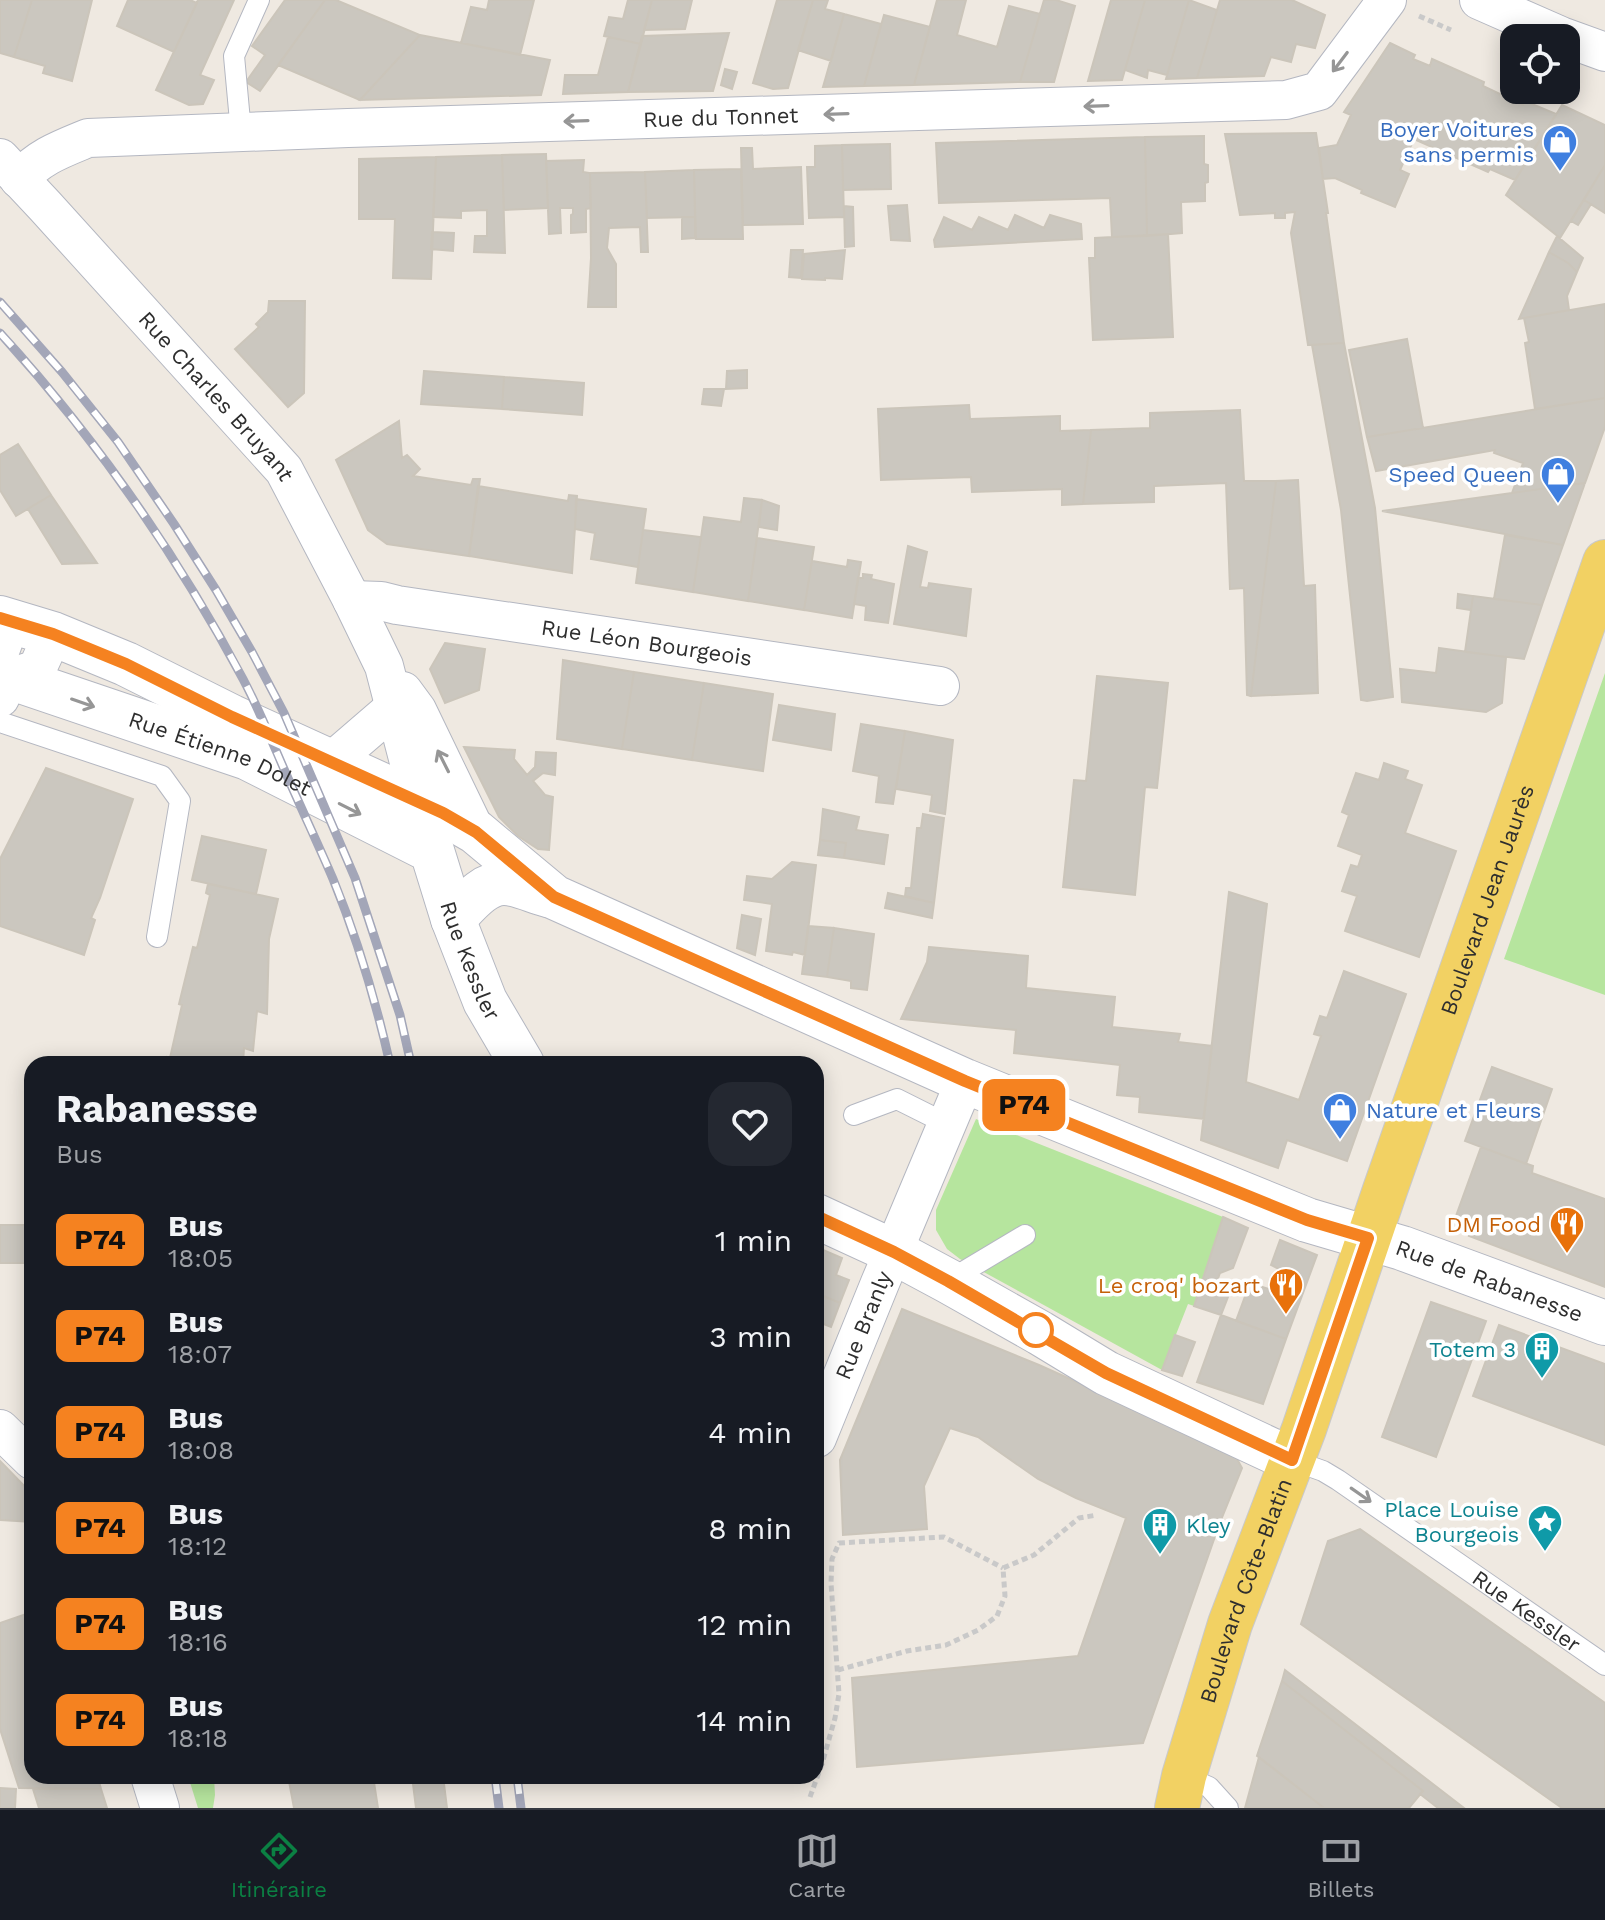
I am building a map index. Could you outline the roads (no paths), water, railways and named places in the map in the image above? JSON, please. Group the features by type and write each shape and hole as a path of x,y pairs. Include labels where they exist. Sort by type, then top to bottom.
{"main road":[{"name":"Boulevard Jean Jaurès","path":"1368,1238 1605,562"},
{"name":"Rue Étienne Dolet","path":"3,657 53,634 126,664 330,763 438,823"},
{"name":"Rue Étienne Dolet","path":"3,657 248,758 438,823"},
{"name":"Rue de Rabanesse","path":"438,823 554,897 965,1081 1307,1220 1402,1248 1605,1323"},
{"name":"Rue Kessler","path":"438,823 453,919 485,1001 517,1056"},
{"path":"453,919 476,895 490,886 505,883 554,897"},
{"name":"Rue Kessler","path":"824,1220 948,1281 1106,1373 1292,1460"},
{"name":"Boulevard Côte-Blatin","path":"1180,1792 1230,1624 1292,1460 1368,1238"}],"street":[{"path":"1479,0 1605,52"},
{"name":"Rue du Tonnet","path":"10,169 33,165 53,152 88,138 1286,100 1319,91 1386,1"},
{"name":"Rue Charles Bruyant","path":"10,169 284,470 384,666 395,707 438,823"},
{"name":"Rue Léon Bourgeois","path":"352,600 381,601 940,686"},
{"name":"Rue Charles Bruyant","path":"384,666 417,710 438,823"},
{"path":"330,763 395,707"},
{"name":"Rue Branly","path":"824,1421 965,1081"},
{"path":"0,1429 24,1452"},
{"path":"152,1784 160,1808"}],"lane":[{"path":"241,132 234,56 259,0"},
{"path":"0,722 162,776 180,801 157,937"},
{"path":"854,1115 897,1099 947,1124"},
{"path":"948,1281 1025,1235"},
{"name":"Rue Kessler","path":"1292,1460 1338,1480 1605,1665"},
{"path":"1180,1792 1209,1787 1228,1808"}],"railway":[{"path":"0,302 118,442 174,524 252,652 284,713 355,878 400,1015 409,1056"},
{"path":"0,333 69,414 132,498 191,587 243,679 342,901 388,1056"},
{"path":"496,1784 499,1808"},
{"path":"518,1784 521,1808"}],"place":[{"name":"Boyer Voitures sans permis","path":"1560,173"},
{"name":"Speed Queen","path":"1558,505"},
{"name":"Nature et Fleurs","path":"1340,1141"},
{"name":"DM Food","path":"1567,1255"},
{"name":"Le croq' bozart","path":"1286,1316"},
{"name":"Totem 3","path":"1542,1380"},
{"name":"Place Louise Bourgeois","path":"1545,1553"},
{"name":"Kley","path":"1160,1556"}]}
